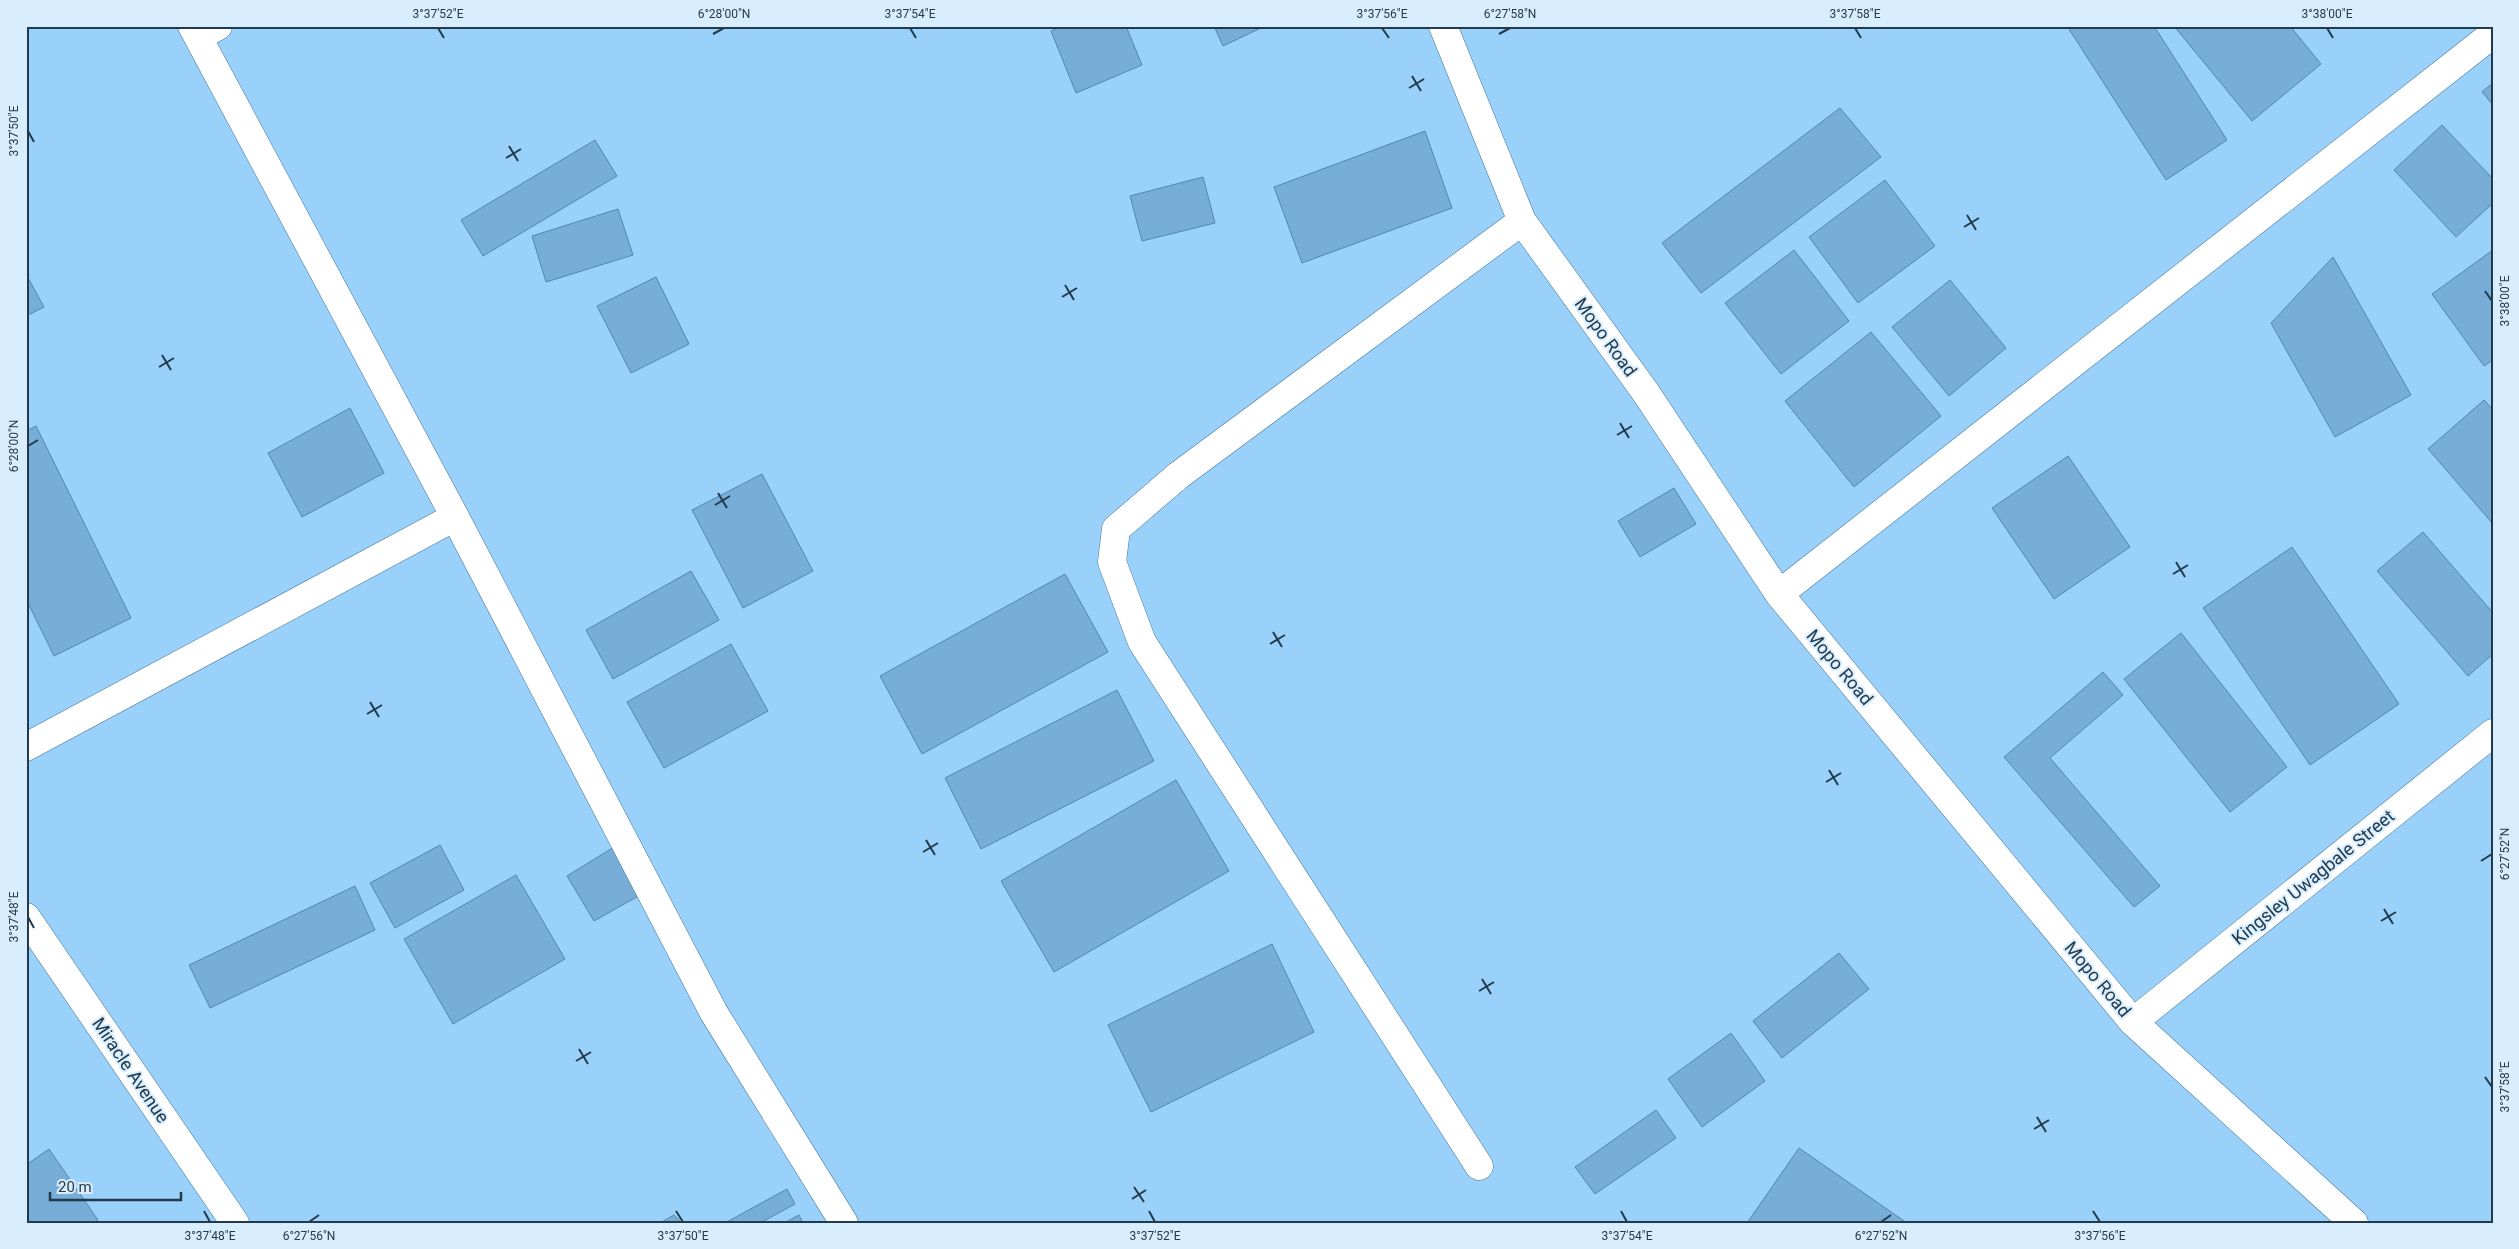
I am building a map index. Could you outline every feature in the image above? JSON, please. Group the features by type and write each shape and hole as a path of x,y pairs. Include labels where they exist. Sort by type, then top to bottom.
{"street":[{"name":"Mopo Road","path":"1443,26 1522,222 1646,393 1778,594 2133,1022 2354,1223"},
{"path":"203,30 714,1013 844,1223"},
{"path":"1778,594 2493,34"},
{"path":"1479,1166 1142,642 1112,562 1116,529 1179,475 1522,222"},
{"path":"26,747 455,517"},
{"name":"Kingsley Uwagbale Street","path":"2133,1022 2493,733"},
{"name":"Miracle Avenue","path":"26,917 235,1223"}],"building":[{"path":"1063,26 1126,26 1142,65 1076,93 1051,31"},
{"path":"1214,26 1265,26 1223,46"},
{"path":"2067,26 2154,26 2227,140 2166,180"},
{"path":"2174,26 2290,26 2321,64 2252,121"},
{"path":"2493,83 2493,105 2482,92"},
{"path":"1840,108 1881,157 1701,293 1662,243"},
{"path":"2442,125 2493,179 2493,203 2456,237 2394,170"},
{"path":"1425,131 1452,208 1302,263 1274,187"},
{"path":"595,140 617,176 483,256 461,220"},
{"path":"1203,177 1215,223 1142,241 1130,196"},
{"path":"1885,180 1935,246 1858,303 1809,237"},
{"path":"618,209 633,255 546,282 532,236"},
{"path":"1794,250 1849,321 1781,374 1725,303"},
{"path":"2493,250 2493,360 2484,366 2432,294"},
{"path":"2333,257 2411,395 2335,437 2271,323"},
{"path":"26,274 44,307 26,316"},
{"path":"656,277 689,344 631,373 597,306"},
{"path":"1950,280 2006,348 1949,396 1892,327"},
{"path":"1871,332 1941,416 1854,487 1785,401"},
{"path":"2484,400 2493,410 2493,524 2428,449"},
{"path":"350,408 384,473 302,517 268,453"},
{"path":"36,426 131,618 54,656 26,599 26,431"},
{"path":"2068,456 2130,547 2054,599 1992,508"},
{"path":"762,474 813,571 743,608 692,510"},
{"path":"1674,488 1696,524 1640,557 1618,521"},
{"path":"2423,532 2493,613 2493,654 2468,676 2377,571"},
{"path":"2292,547 2399,704 2310,765 2203,608"},
{"path":"691,571 719,620 613,679 586,630"},
{"path":"1065,574 1108,652 922,754 880,676"},
{"path":"2181,633 2287,767 2230,812 2124,679"},
{"path":"731,644 768,711 664,768 627,702"},
{"path":"2103,672 2123,695 2050,758 2160,886 2134,907 2004,757"},
{"path":"1117,690 1154,761 981,849 945,778"},
{"path":"1176,780 1229,871 1054,972 1001,881"},
{"path":"440,845 464,890 395,928 370,883"},
{"path":"614,847 642,894 594,921 567,876"},
{"path":"516,875 565,959 453,1024 404,939"},
{"path":"355,886 375,930 210,1008 189,965"},
{"path":"1272,944 1314,1032 1151,1112 1108,1025"},
{"path":"1839,953 1869,989 1782,1058 1753,1021"},
{"path":"1731,1033 1765,1081 1702,1127 1668,1079"},
{"path":"1656,1110 1676,1138 1595,1194 1575,1167"},
{"path":"1799,1148 1907,1223 1747,1223"},
{"path":"49,1149 98,1220 94,1223 26,1223 26,1165"},
{"path":"787,1189 795,1204 760,1223 725,1223"},
{"path":"674,1215 682,1223 660,1223"},
{"path":"799,1215 803,1223 784,1223"}]}
